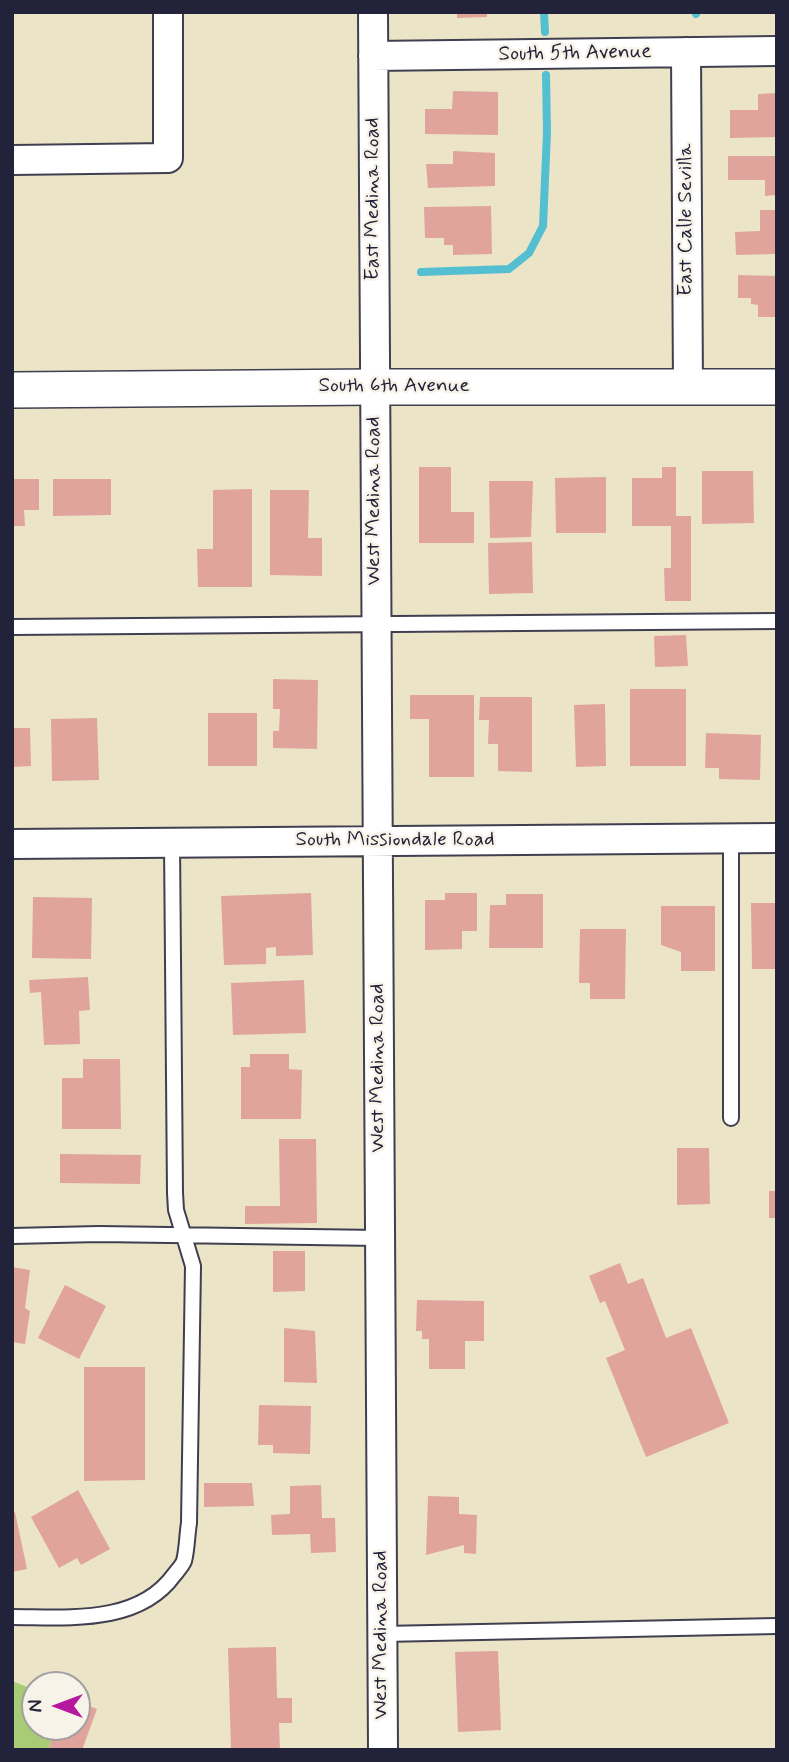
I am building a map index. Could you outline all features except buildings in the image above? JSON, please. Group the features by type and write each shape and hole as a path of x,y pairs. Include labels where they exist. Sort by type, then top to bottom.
{"street":[{"path":"12,160 168,158 168,12"},
{"name":"East Medina Road","path":"373,12 374,387"},
{"name":"South 5th Avenue","path":"373,57 777,51"},
{"name":"East Calle Sevilla","path":"686,52 688,387"},
{"name":"West Medina Road","path":"374,387 383,1750"},
{"name":"South 6th Avenue","path":"12,390 777,387"},
{"name":"South Missiondale Road","path":"12,844 777,838"}],"lane":[{"path":"12,627 777,621"},
{"path":"731,839 731,1118"},
{"path":"12,1617 73,1617 122,1610 145,1601 165,1587 183,1562 189,1523 193,1266 176,1210 175,1193 172,843"},
{"path":"12,1236 99,1234 380,1238"},
{"path":"382,1633 777,1626"}],"green space":[{"path":"12,1681 21,1685 21,1741 52,1741 48,1750 12,1750"}],"waterway":[{"path":"544,12 545,32"},
{"path":"421,272 509,269 529,253 543,226 547,132 546,75"}]}
